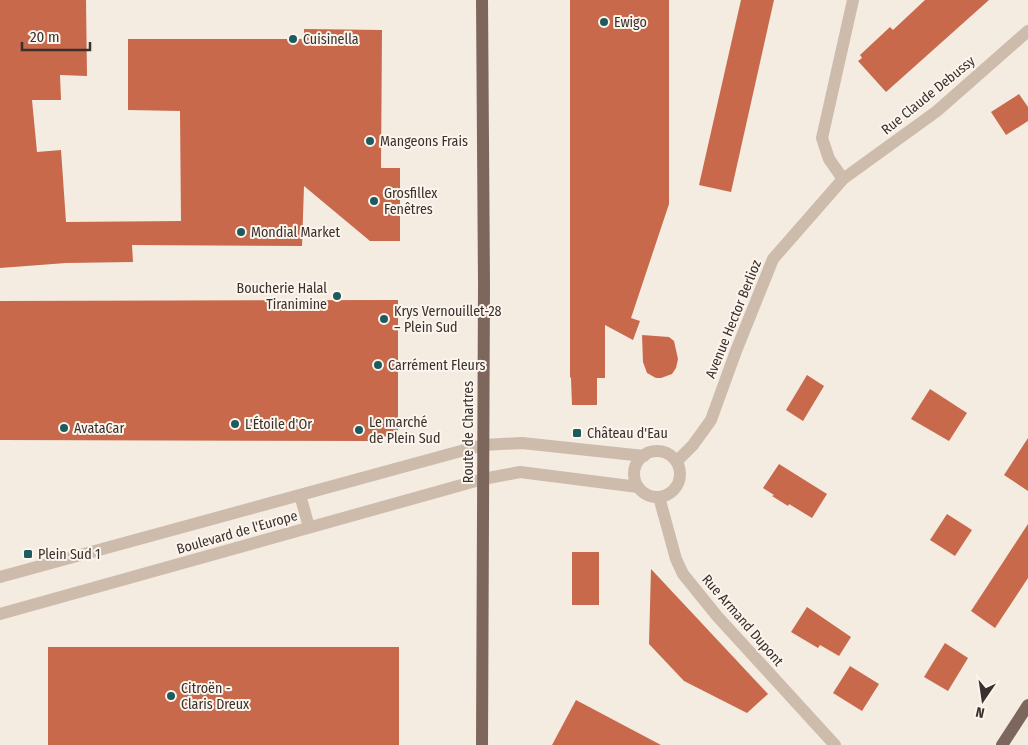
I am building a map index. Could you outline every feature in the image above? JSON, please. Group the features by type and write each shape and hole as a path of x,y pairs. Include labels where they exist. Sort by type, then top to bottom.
{"main road":[{"name":"Route de Chartres","path":"482,0 482,745"},
{"path":"1002,745 1028,705"}],"street":[{"path":"843,179 829,159 822,138 853,0"},
{"name":"Rue Claude Debussy","path":"843,179 937,111 1028,31"},
{"name":"Avenue Hector Berlioz","path":"677,461 693,445 711,420 773,259 843,179"},
{"path":"483,445 522,443 644,456"},
{"name":"Boulevard de l'Europe","path":"0,577 483,445"},
{"path":"483,479 520,472 638,487 651,496 659,497 672,492 676,487 681,474 677,461 665,452 650,452 644,456 634,473 638,487"},
{"name":"Boulevard de l'Europe","path":"0,614 483,479"},
{"path":"300,495 309,527"},
{"name":"Rue Armand Dupont","path":"659,497 676,559 683,574 717,616 835,745"}],"building":[{"path":"0,0 86,0 87,76 60,75 61,100 32,100 37,152 61,150 66,222 181,221 180,111 128,110 128,39 304,39 304,29 382,30 381,168 400,168 400,241 370,241 304,186 302,246 132,245 133,262 66,263 0,268"},
{"path":"570,0 669,0 669,204 631,318 640,321 633,340 605,325 605,378 597,378 597,405 572,405 570,377"},
{"path":"741,0 774,0 731,192 699,185"},
{"path":"925,0 989,0 886,92 858,61 862,58 860,55 890,27 893,30"},
{"path":"1019,94 1028,107 1028,121 1006,135 991,112"},
{"path":"398,300 398,433 369,441 0,440 0,301"},
{"path":"642,335 669,337 674,341 678,359 672,374 656,378 647,373 643,362"},
{"path":"807,375 824,386 803,421 786,410"},
{"path":"930,389 967,413 949,441 911,419"},
{"path":"1028,438 1028,491 1004,475"},
{"path":"779,464 827,494 812,518 789,504 788,506 763,488"},
{"path":"947,514 972,530 955,556 930,540"},
{"path":"1028,524 1028,578 995,628 971,611"},
{"path":"572,552 599,552 599,605 572,605"},
{"path":"651,569 768,694 747,713 684,681 649,644"},
{"path":"807,607 851,637 839,656 820,645 818,648 791,632"},
{"path":"945,643 968,658 948,691 924,677"},
{"name":"Citroën - Claris Dreux","path":"48,647 399,647 399,745 48,745"},
{"path":"850,666 879,684 862,711 833,693"},
{"path":"576,700 661,745 552,745"}],"place":[{"name":"Ewigo","path":"604,22"},
{"name":"Cuisinella","path":"293,39"},
{"name":"Mangeons Frais","path":"370,141"},
{"name":"Grosfillex Fenêtres","path":"374,201"},
{"name":"Mondial Market","path":"241,232"},
{"name":"Boucherie Halal Tiranimine","path":"337,296"},
{"name":"Krys Vernouillet-28 – Plein Sud","path":"384,319"},
{"name":"Carrément Fleurs","path":"378,365"},
{"name":"L'Étoile d'Or","path":"235,424"},
{"name":"AvataCar","path":"64,428"},
{"name":"Le marché de Plein Sud","path":"359,430"},
{"name":"Château d'Eau","path":"577,433"},
{"name":"Plein Sud 1","path":"28,554"},
{"name":"Citroën - Claris Dreux","path":"171,696"}]}
